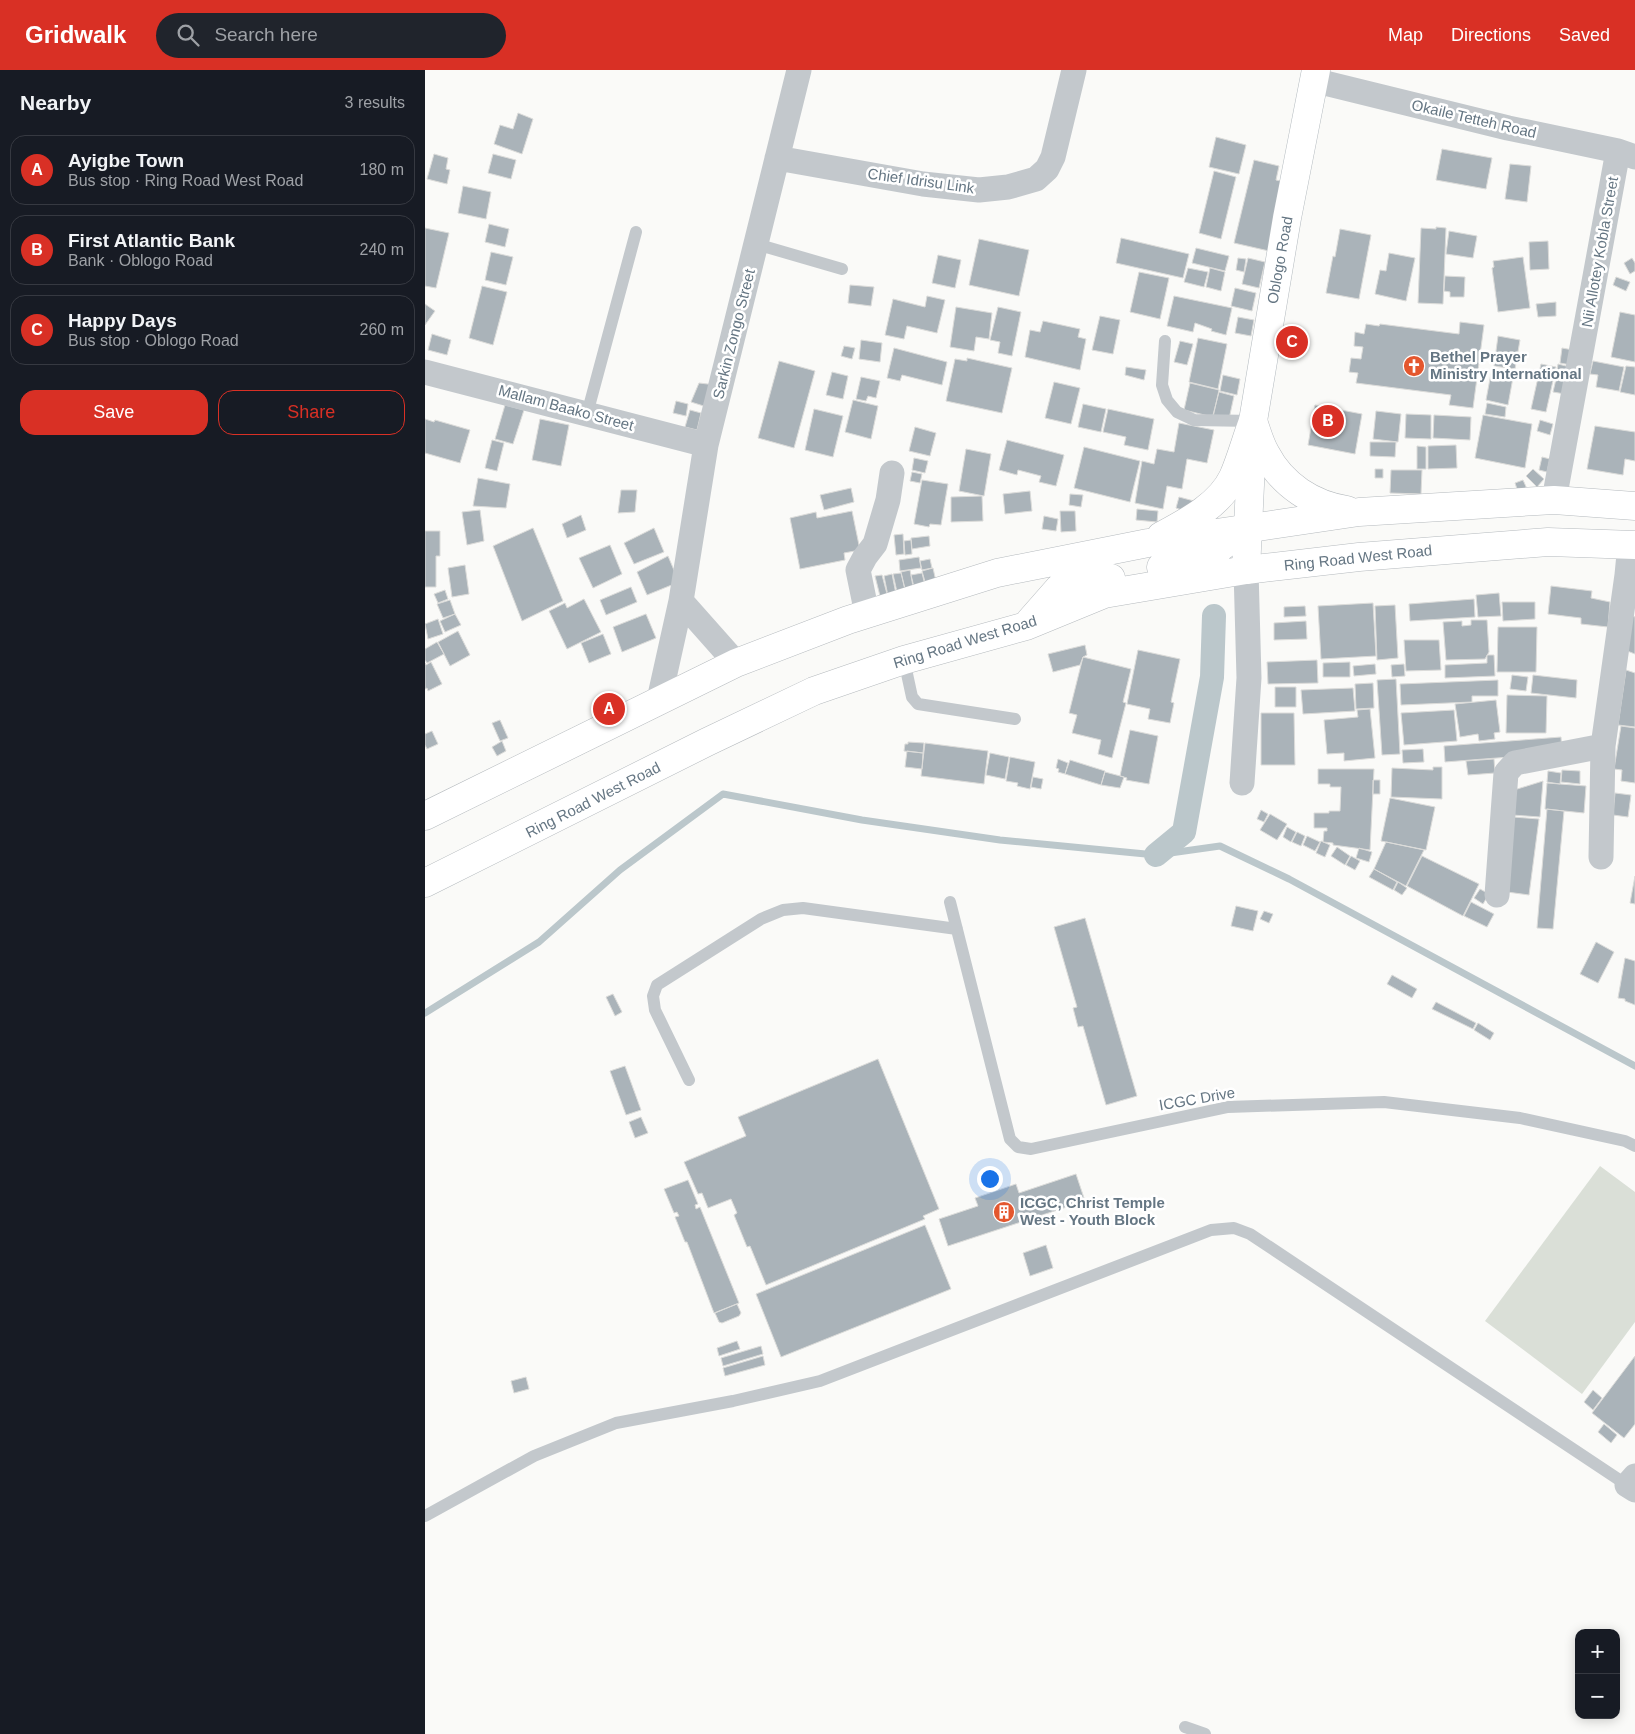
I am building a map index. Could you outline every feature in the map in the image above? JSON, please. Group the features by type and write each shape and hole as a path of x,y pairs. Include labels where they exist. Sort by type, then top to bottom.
{"main road":[{"name":"Oblogo Road","path":"1246,570 1253,421 1287,218 1315,75"},
{"path":"1253,421 1266,454 1278,473 1293,488 1329,507 1359,512"},
{"path":"1148,543 1187,522 1213,503 1233,478 1253,421"},
{"path":"425,816 735,663 848,620 997,572 1148,543 1359,512 1554,500 1635,506"},
{"path":"1026,626 1059,588 1176,564 1210,554 1247,528"},
{"name":"Ring Road West Road","path":"425,883 707,742 814,691 904,660 1026,626 1104,594 1246,570 1359,557 1548,542 1632,544"}],"street":[{"name":"Sarkin Zongo Street","path":"659,700 681,601 707,445 799,70"},
{"name":"Chief Idrisu Link","path":"777,158 923,184 979,190 1008,187 1036,179 1047,169 1053,157 1074,70"},
{"name":"Okaile Tetteh Road","path":"1315,75 1508,128 1627,154"},
{"name":"Nii Allotey Kobla Street","path":"1554,500 1627,154"},
{"name":"Mallam Baako Street","path":"425,372 707,445"},
{"path":"867,614 858,570 875,544 888,500 892,474"},
{"path":"1601,857 1603,746 1632,544"},
{"path":"1242,783 1249,678 1246,570"},
{"path":"681,601 735,663"},
{"path":"1497,894 1506,773 1515,763 1603,746"}],"lane":[{"path":"587,414 636,232"},
{"path":"756,244 842,269"},
{"path":"1165,341 1161,385 1167,400 1177,412 1194,420 1253,421"},
{"path":"904,660 912,697 918,704 1015,719"},
{"name":"ICGC Drive","path":"950,902 1010,1138 1018,1147 1031,1149 1228,1108 1384,1102 1520,1118 1625,1141 1635,1146"},
{"path":"689,1080 655,1010 653,996 657,985 761,919 783,910 803,908 957,929"},
{"path":"425,1516 534,1456 616,1423 733,1401 820,1381 1211,1230 1234,1228 1250,1234 1632,1484"},
{"path":"1185,1727 1205,1734"}],"shaded area":[{"path":"1600,1166 1635,1192 1635,1322 1582,1394 1485,1321"}],"building":[{"path":"518,113 533,119 522,154 494,144 500,125 513,129"},
{"path":"1216,137 1246,145 1239,174 1209,167"},
{"path":"1442,149 1492,158 1486,189 1436,180"},
{"path":"434,154 448,158 446,169 450,170 447,184 427,179"},
{"path":"493,154 516,160 511,179 488,173"},
{"path":"1254,160 1279,166 1276,180 1285,182 1269,251 1234,243"},
{"path":"1510,164 1531,166 1527,202 1505,199"},
{"path":"1214,171 1236,177 1221,239 1199,233"},
{"path":"463,186 491,192 486,219 458,213"},
{"path":"489,224 509,229 505,247 485,242"},
{"path":"1436,227 1446,228 1443,304 1418,303 1421,228 1436,229"},
{"path":"425,228 449,233 436,288 425,286"},
{"path":"1340,229 1371,235 1359,299 1326,293"},
{"path":"1449,231 1477,236 1473,258 1446,254"},
{"path":"1121,238 1189,254 1183,278 1116,263"},
{"path":"979,239 1029,250 1019,296 969,285"},
{"path":"1548,241 1549,269 1530,270 1529,242"},
{"path":"1196,248 1229,256 1225,271 1192,263"},
{"path":"491,252 513,257 506,285 485,280"},
{"path":"1389,253 1415,258 1406,301 1375,294 1380,270 1386,271"},
{"path":"938,255 961,260 955,288 932,283"},
{"path":"1523,257 1530,308 1498,312 1492,268 1494,267 1493,261"},
{"path":"1238,258 1246,259 1244,272 1236,270"},
{"path":"1248,258 1265,262 1259,288 1242,284"},
{"path":"1632,258 1635,263 1635,271 1630,274 1624,263"},
{"path":"1188,268 1208,272 1204,287 1184,282"},
{"path":"1210,268 1225,272 1221,291 1206,287"},
{"path":"1139,272 1169,278 1160,319 1130,312"},
{"path":"1445,276 1465,277 1464,297 1450,297 1450,292 1444,291"},
{"path":"1616,277 1630,282 1626,291 1613,285"},
{"path":"850,285 874,287 871,306 848,303"},
{"path":"482,286 507,292 493,345 469,338"},
{"path":"1235,288 1256,293 1252,311 1231,306"},
{"path":"927,296 945,300 937,333 907,326 904,339 885,335 893,299 925,307"},
{"path":"1174,296 1232,308 1226,335 1211,331 1212,329 1195,323 1193,332 1167,326"},
{"path":"1556,302 1556,316 1538,317 1536,304"},
{"path":"425,304 435,311 425,325"},
{"path":"956,307 992,313 989,339 976,337 974,351 950,347"},
{"path":"998,307 1021,312 1012,356 998,353 1000,342 990,340"},
{"path":"1620,312 1635,315 1635,362 1611,357"},
{"path":"1100,316 1120,320 1113,354 1092,350"},
{"path":"1238,317 1254,320 1251,336 1235,333"},
{"path":"1043,321 1080,329 1078,337 1086,339 1080,370 1025,357 1030,330 1040,332"},
{"name":"Bethel Prayer Ministry International","path":"1460,322 1484,325 1473,408 1449,405 1451,395 1356,383 1358,373 1349,372 1351,358 1361,359 1363,347 1354,346 1355,332 1364,334 1366,324 1459,334"},
{"path":"432,334 451,340 447,355 428,350"},
{"path":"1498,336 1520,340 1515,369 1494,366"},
{"path":"1198,338 1227,344 1218,389 1189,382"},
{"path":"861,340 882,343 880,362 859,359"},
{"path":"1180,341 1193,344 1187,365 1174,362"},
{"path":"844,346 855,348 852,359 841,356"},
{"path":"894,348 947,362 942,385 902,375 900,381 887,378"},
{"path":"1562,348 1573,350 1571,365 1560,363"},
{"path":"967,358 1012,368 1002,413 946,401 955,359 967,361"},
{"path":"779,361 815,371 794,448 758,438"},
{"path":"1593,361 1624,367 1619,391 1596,387 1598,375 1590,374"},
{"path":"1541,364 1556,367 1546,412 1531,409"},
{"path":"1558,364 1570,367 1567,379 1556,377"},
{"path":"1626,366 1635,367 1635,395 1620,392"},
{"path":"1126,367 1146,370 1144,380 1125,375"},
{"path":"1492,368 1514,372 1508,405 1486,400"},
{"path":"832,372 848,376 843,399 826,395"},
{"path":"1223,375 1240,379 1237,395 1220,391"},
{"path":"861,377 880,381 876,398 868,396 866,401 856,399"},
{"path":"1556,379 1567,381 1565,394 1553,392"},
{"path":"1054,382 1080,388 1071,424 1045,418"},
{"path":"699,383 716,385 710,408 691,402"},
{"path":"1190,383 1219,390 1213,417 1184,410"},
{"path":"1219,392 1234,396 1229,419 1213,415"},
{"path":"853,400 878,406 871,439 845,432"},
{"path":"676,401 688,404 686,416 673,413"},
{"path":"1487,403 1506,407 1505,417 1485,414"},
{"path":"1083,404 1106,409 1101,432 1078,427"},
{"path":"505,405 524,410 513,444 495,439"},
{"path":"1315,405 1362,414 1355,454 1308,445"},
{"path":"814,409 843,416 833,457 805,450"},
{"path":"1108,409 1154,419 1148,450 1124,445 1126,437 1103,432"},
{"path":"690,410 701,413 697,430 685,427"},
{"path":"1376,411 1401,414 1398,442 1373,439"},
{"path":"1406,414 1431,415 1431,439 1405,438"},
{"path":"1434,415 1471,417 1470,440 1433,438"},
{"path":"1483,415 1532,424 1525,468 1475,458"},
{"path":"425,419 470,430 460,463 425,453"},
{"path":"540,419 569,425 561,466 532,460"},
{"path":"1540,420 1553,424 1550,435 1537,431"},
{"path":"1179,423 1214,430 1207,463 1187,459 1182,489 1167,486 1163,509 1135,503 1142,461 1154,464 1157,449 1174,452"},
{"path":"1595,426 1635,432 1635,461 1625,459 1623,475 1587,469"},
{"path":"915,427 936,433 930,456 909,451"},
{"path":"492,440 504,443 497,471 485,468"},
{"path":"1007,440 1064,455 1056,486 1039,482 1041,476 1018,470 1017,475 999,470"},
{"path":"1370,442 1396,442 1395,457 1370,456"},
{"path":"1456,445 1457,468 1428,469 1428,446"},
{"path":"1417,446 1426,447 1426,469 1417,469"},
{"path":"1084,447 1140,461 1130,502 1074,488"},
{"path":"966,449 991,454 984,496 959,491"},
{"path":"1542,457 1550,459 1547,472 1539,470"},
{"path":"914,458 928,461 925,473 912,470"},
{"path":"1375,469 1383,469 1383,478 1375,478"},
{"path":"1533,469 1544,479 1537,487 1526,476"},
{"path":"1391,470 1422,470 1421,494 1390,493"},
{"path":"912,472 922,474 920,483 910,481"},
{"path":"478,478 510,484 506,508 473,506"},
{"path":"922,480 948,484 941,525 930,524 929,527 914,524"},
{"path":"1523,480 1528,491 1519,495 1515,483"},
{"path":"851,488 854,502 824,510 820,495"},
{"path":"621,490 637,490 635,512 618,513"},
{"path":"1030,491 1032,511 1005,514 1003,494"},
{"path":"1070,494 1083,495 1081,507 1069,505"},
{"path":"982,496 983,521 951,522 951,497"},
{"path":"1179,497 1194,501 1191,513 1176,508"},
{"path":"1137,509 1158,511 1157,522 1136,520"},
{"path":"480,510 484,541 467,545 462,512"},
{"path":"852,511 860,550 844,553 845,560 800,569 790,518 816,512 817,518"},
{"path":"1060,511 1075,511 1076,531 1061,532"},
{"path":"581,515 586,530 567,538 562,524"},
{"path":"1044,516 1058,519 1056,531 1042,529"},
{"path":"533,528 563,601 522,621 493,546"},
{"path":"654,528 664,552 634,564 624,543"},
{"path":"425,531 440,531 440,556 436,556 436,587 425,587"},
{"path":"903,534 904,554 896,555 894,535"},
{"path":"929,536 930,546 912,549 911,538"},
{"path":"911,540 912,554 905,555 904,541"},
{"path":"610,545 622,574 593,588 579,558"},
{"path":"668,556 679,582 647,595 637,572"},
{"path":"919,557 921,568 900,571 899,560"},
{"path":"930,559 932,568 922,570 920,561"},
{"path":"465,565 469,594 452,597 448,568"},
{"path":"933,568 937,586 927,589 922,571"},
{"path":"910,570 914,592 906,593 901,572"},
{"path":"901,573 905,590 897,592 893,574"},
{"path":"922,573 926,589 915,591 911,575"},
{"path":"892,574 896,594 888,596 884,576"},
{"path":"882,575 887,594 880,596 875,576"},
{"path":"1551,586 1592,591 1591,598 1610,602 1608,627 1581,624 1581,618 1548,614"},
{"path":"631,587 637,602 606,615 600,600"},
{"path":"445,590 448,599 438,603 434,594"},
{"path":"1499,593 1501,616 1478,617 1476,595"},
{"path":"584,599 601,632 567,649 549,611 565,603 567,608"},
{"path":"1474,599 1475,617 1410,621 1409,604"},
{"path":"450,600 455,614 443,618 437,604"},
{"path":"1502,602 1535,602 1535,619 1503,621"},
{"path":"1373,603 1376,656 1321,659 1318,606"},
{"path":"1395,605 1398,658 1377,660 1375,606"},
{"path":"1305,606 1306,616 1284,617 1284,607"},
{"path":"455,614 461,625 445,632 440,621"},
{"path":"646,614 656,638 622,652 613,627"},
{"path":"1633,616 1635,617 1635,654 1622,649"},
{"path":"438,619 443,634 428,639 425,624"},
{"path":"1471,620 1487,620 1489,652 1485,659 1446,660 1443,622 1462,621 1462,626 1471,625"},
{"path":"1306,621 1307,639 1274,640 1274,623"},
{"path":"1498,627 1537,627 1536,672 1497,672"},
{"path":"458,631 470,655 450,666 438,642"},
{"path":"603,634 611,654 589,663 581,643"},
{"path":"1404,640 1439,640 1441,670 1406,671"},
{"path":"437,642 444,654 427,663 425,660 425,649"},
{"path":"1085,645 1087,655 1083,657 1080,665 1053,672 1048,654"},
{"path":"1138,650 1180,659 1171,702 1174,703 1170,723 1148,719 1150,709 1127,704"},
{"path":"1487,655 1494,655 1495,676 1445,678 1445,665 1487,663"},
{"path":"1083,657 1131,669 1123,702 1126,703 1112,758 1098,754 1101,740 1072,733 1077,715 1069,713"},
{"path":"1317,660 1318,683 1268,684 1267,662"},
{"path":"431,662 442,684 428,691 427,688 425,689 425,663 426,665"},
{"path":"1350,662 1350,677 1323,677 1323,663"},
{"path":"1375,664 1376,674 1354,676 1353,666"},
{"path":"1404,664 1405,676 1392,677 1391,665"},
{"path":"1626,670 1635,673 1635,727 1618,725"},
{"path":"1512,675 1528,677 1526,691 1510,689"},
{"path":"1533,675 1577,680 1576,698 1531,693"},
{"path":"1396,679 1400,754 1382,755 1377,680"},
{"path":"1498,680 1498,696 1472,696 1472,702 1401,705 1400,684"},
{"path":"1373,683 1374,708 1356,709 1355,684"},
{"path":"1275,687 1296,687 1296,707 1275,707"},
{"path":"1353,688 1355,711 1303,714 1301,690"},
{"path":"1507,695 1547,696 1546,733 1506,733"},
{"path":"1496,700 1500,732 1494,733 1495,739 1479,741 1478,734 1460,737 1455,704"},
{"path":"1370,709 1375,758 1344,761 1344,753 1327,754 1324,720 1358,717 1357,710"},
{"path":"1454,710 1457,741 1404,745 1401,713"},
{"path":"1261,713 1294,713 1295,765 1261,765"},
{"path":"500,720 508,738 500,741 492,723"},
{"path":"1621,726 1635,728 1635,783 1621,781 1622,770 1614,769"},
{"path":"1130,730 1158,736 1149,784 1126,780 1127,778 1120,776"},
{"path":"432,731 438,744 427,749 425,734"},
{"path":"1561,737 1562,753 1445,762 1444,746"},
{"path":"502,741 506,751 497,756 492,747"},
{"path":"908,742 924,743 923,753 904,751 905,744 908,744"},
{"path":"925,743 988,751 984,784 921,776"},
{"path":"1423,749 1424,762 1403,763 1402,750"},
{"path":"907,751 923,753 922,769 905,767"},
{"path":"990,753 1009,757 1005,779 986,775"},
{"path":"1010,757 1035,762 1030,789 1017,786 1018,783 1006,781"},
{"path":"1058,759 1068,763 1065,774 1058,772 1059,769 1056,768"},
{"path":"1494,759 1495,773 1468,775 1466,761"},
{"path":"1070,760 1105,771 1101,785 1065,774"},
{"path":"1433,767 1442,767 1442,799 1391,797 1392,768 1433,770"},
{"path":"1318,769 1374,769 1370,850 1323,842 1324,831 1327,831 1327,828 1314,828 1314,813 1340,811 1341,787 1330,787 1330,784 1318,784"},
{"path":"1562,770 1580,771 1580,784 1561,782"},
{"path":"1548,771 1561,773 1560,784 1547,782"},
{"path":"1105,772 1124,777 1120,788 1101,785"},
{"path":"1033,777 1043,779 1041,789 1031,787"},
{"path":"1373,780 1380,780 1380,794 1373,794"},
{"path":"1543,781 1540,817 1512,815 1514,790"},
{"path":"1547,783 1586,786 1584,813 1545,809"},
{"path":"1615,793 1631,795 1628,817 1613,815"},
{"path":"1390,798 1435,807 1426,850 1381,841"},
{"path":"1547,809 1564,811 1553,929 1537,928"},
{"path":"1261,810 1268,814 1264,822 1257,819"},
{"path":"1270,814 1287,824 1277,840 1260,830"},
{"path":"1513,817 1539,819 1529,895 1507,892"},
{"path":"1287,827 1296,832 1291,842 1283,837"},
{"path":"1297,832 1305,836 1301,846 1292,842"},
{"path":"1307,836 1320,842 1315,851 1303,845"},
{"path":"1321,841 1330,845 1325,857 1316,853"},
{"path":"1386,842 1424,850 1406,886 1374,869"},
{"path":"1337,847 1350,856 1345,865 1331,856"},
{"path":"1359,848 1372,852 1369,862 1356,858"},
{"path":"1351,856 1360,861 1355,870 1346,865"},
{"path":"1422,856 1479,884 1463,916 1407,886"},
{"path":"1374,869 1397,882 1393,890 1369,877"},
{"path":"1635,876 1635,904 1630,903"},
{"path":"1398,882 1407,888 1402,895 1394,890"},
{"path":"1480,889 1489,894 1483,904 1474,898"},
{"path":"1471,902 1494,914 1487,927 1464,916"},
{"path":"1236,906 1258,911 1253,931 1231,926"},
{"path":"1264,911 1273,914 1269,923 1260,919"},
{"path":"1085,918 1137,1096 1106,1105 1083,1026 1078,1027 1073,1008 1077,1007 1054,927"},
{"path":"1596,942 1614,952 1598,983 1580,974"},
{"path":"1625,958 1635,961 1635,1005 1625,1001 1625,999 1618,998"},
{"path":"1392,975 1417,989 1412,998 1387,984"},
{"path":"613,994 622,1012 615,1016 606,997"},
{"path":"1436,1002 1476,1023 1473,1029 1432,1009"},
{"path":"1478,1023 1494,1033 1490,1040 1474,1030"},
{"path":"878,1059 939,1209 923,1216 925,1219 766,1285 750,1246 747,1247 734,1215 737,1213 731,1199 708,1208 702,1193 698,1194 684,1162 746,1136 738,1117"},
{"path":"625,1066 641,1110 626,1115 610,1071"},
{"path":"641,1117 648,1133 635,1138 629,1122"},
{"name":"ICGC, Christ Temple West - Youth Block","path":"1076,1174 1085,1201 948,1246 939,1219 978,1206 975,1198 1016,1184 1019,1193"},
{"path":"688,1180 698,1204 695,1205 696,1209 700,1207 739,1303 714,1313 687,1242 685,1242 675,1217 679,1216 677,1212 674,1213 664,1189"},
{"path":"925,1225 951,1289 781,1357 756,1294"},
{"path":"1046,1245 1053,1268 1030,1276 1023,1253"},
{"path":"737,1304 741,1313 739,1316 722,1323 719,1322 715,1313"},
{"path":"737,1341 740,1349 719,1356 717,1348"},
{"path":"761,1346 763,1354 723,1366 721,1358"},
{"path":"763,1356 765,1365 725,1376 723,1368"},
{"path":"1635,1356 1635,1424 1624,1438 1592,1413"},
{"path":"526,1377 529,1389 514,1393 511,1381"},
{"path":"1593,1390 1602,1398 1593,1410 1584,1402"},
{"path":"1604,1424 1617,1435 1611,1443 1598,1432"}],"waterway":[{"path":"1156,855 1184,832 1212,677 1214,616"},
{"path":"425,1013 539,942 620,870 723,794 862,820 1000,840 1156,855 1220,846 1289,879 1635,1066"}],"place":[{"name":"Happy Days","path":"1292,342"},
{"name":"Bethel Prayer Ministry International","path":"1414,366"},
{"name":"First Atlantic Bank","path":"1328,421"},
{"name":"Ayigbe Town","path":"609,709"},
{"name":"ICGC, Christ Temple West - Youth Block","path":"1004,1212"}]}
